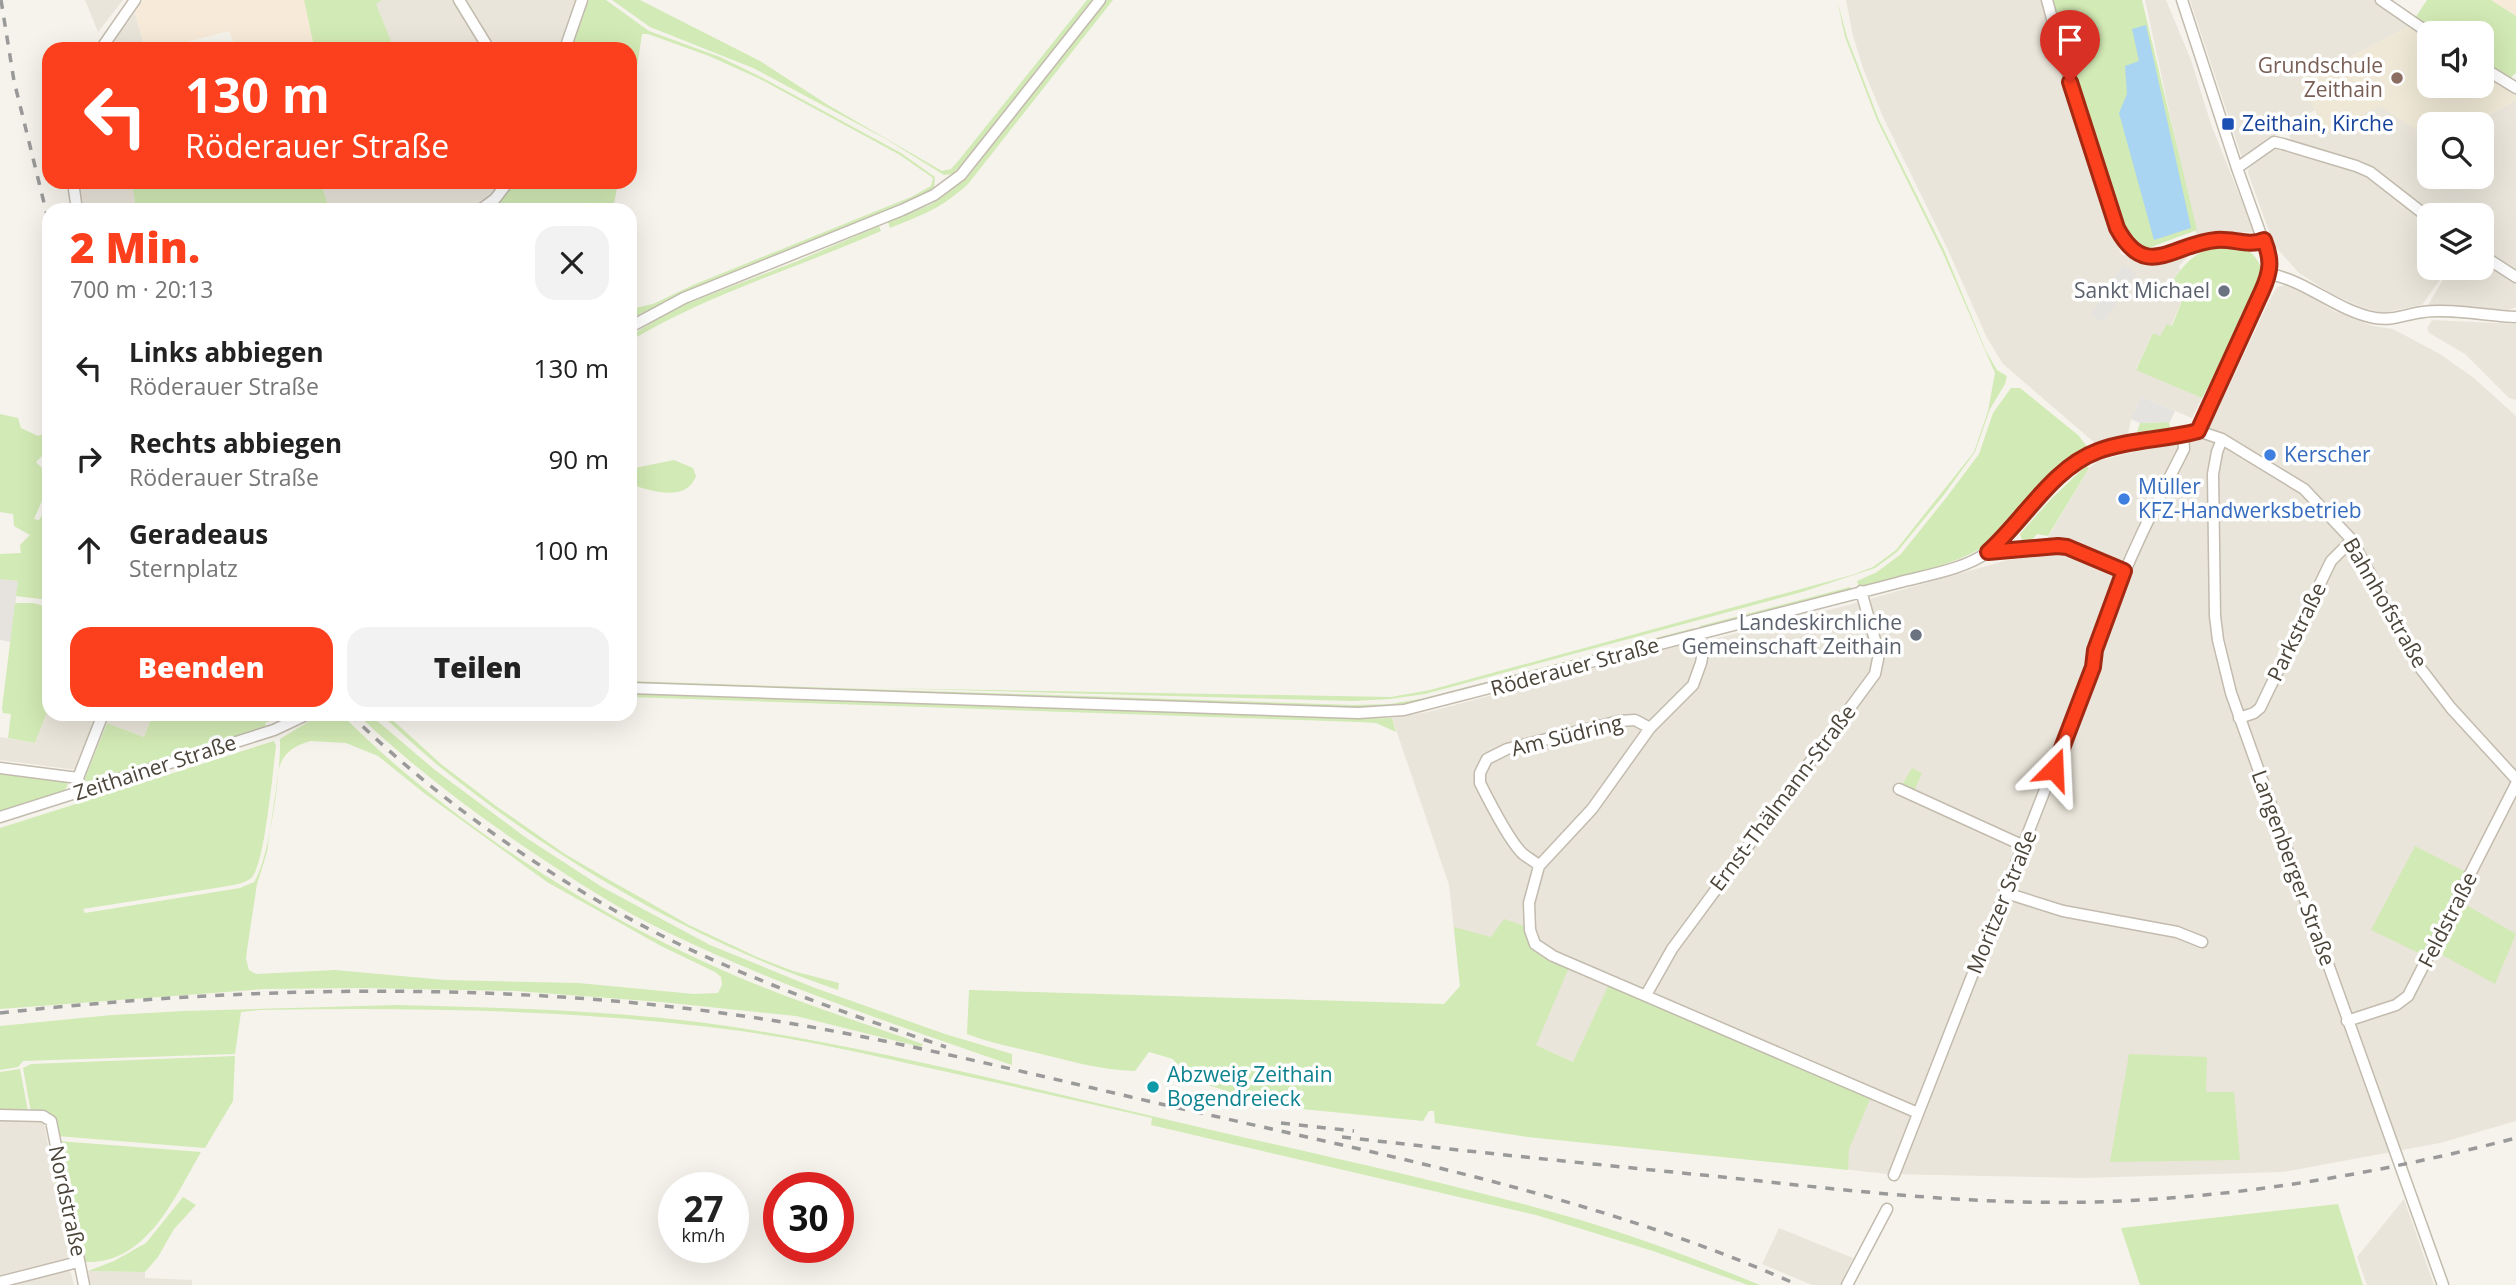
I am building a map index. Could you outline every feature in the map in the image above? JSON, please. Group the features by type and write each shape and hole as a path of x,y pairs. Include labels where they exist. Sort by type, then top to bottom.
{"street":[{"path":"106,42 135,0"},
{"path":"459,0 485,42"},
{"path":"567,42 582,0"},
{"path":"637,323 684,299 902,210 949,185 961,175 1100,0"},
{"path":"2047,0 2117,228 2129,248 2137,254 2159,257 2215,240 2230,239 2250,243 2264,240"},
{"path":"2182,0 2271,263 2270,274 2198,431"},
{"path":"2381,0 2417,25"},
{"path":"2494,74 2514,86"},
{"path":"2237,168 2274,142 2283,144 2370,172 2417,209"},
{"path":"491,203 502,189"},
{"path":"2494,263 2516,277"},
{"path":"2270,274 2375,318 2400,318 2422,312 2516,317"},
{"name":"Röderauer Straße","path":"637,688 1358,713 1404,710 1968,562 1988,552 2010,533 2062,475 2097,451 2198,431"},
{"name":"Bahnhofstraße","path":"2198,431 2222,439 2304,489 2352,540 2421,669 2451,708 2516,779"},
{"name":"Moritzer Straße","path":"1894,1175 2093,667 2095,650 2124,571 2183,449 2183,435"},
{"name":"Langenberger Straße","path":"2222,439 2213,474 2218,640 2239,719 2347,1021 2402,1165 2443,1285"},
{"name":"Parkstraße","path":"2239,719 2260,708 2331,561 2352,540"},
{"name":"Röderauer Straße","path":"1988,552 2067,547 2124,571"},
{"name":"Ernst-Thälmann-Straße","path":"1646,995 1672,949 1875,674 1879,654 1861,592"},
{"name":"Am Südring","path":"1646,995 1553,956 1535,944 1530,930 1529,903 1539,866 1592,809 1650,728 1687,692 1698,676 1703,652 1700,634"},
{"name":"Am Südring","path":"1539,866 1534,860 1524,856 1515,844 1480,783 1480,773 1487,760 1507,749 1619,721 1635,720 1650,728"},
{"path":"81,792 78,778 100,721"},
{"name":"Zeithainer Straße","path":"0,817 274,730 293,721"},
{"path":"0,768 78,778"},
{"name":"Feldstraße","path":"2347,1021 2396,1005 2409,996 2516,784"},
{"path":"1899,789 2024,846"},
{"path":"2006,893 2073,913 2177,932 2202,942"},
{"path":"1646,995 1918,1113"},
{"name":"Nordstraße","path":"0,1115 48,1118 51,1121 84,1285"},
{"path":"1847,1285 1887,1209"},
{"path":"0,1282 78,1262"}],"shaded area":[{"path":"85,0 123,0 98,32"},
{"path":"143,0 304,0 313,42 233,42 229,31 186,42 143,42 135,13"},
{"path":"382,0 457,0 482,42 391,42 375,4"},
{"path":"465,0 578,0 563,42 490,42"},
{"path":"1846,0 2041,0 2121,254 2143,262 2159,263 2194,250 2179,266 2180,270 2167,288 2184,296 2171,326 2160,336 2153,333 2136,369 2202,398 2192,418 2141,397 2131,419 2128,434 2095,443 2003,364 1987,338 1948,250 1883,117 1864,71"},
{"path":"2145,0 2166,0 2254,232 2196,234"},
{"path":"2190,0 2374,0 2410,26 2321,72 2302,85 2315,110 2294,122 2247,159 2242,158"},
{"path":"2491,0 2516,0 2516,16"},
{"path":"135,13 143,42 112,42"},
{"name":"Grundschule Zeithain","path":"2410,26 2417,31 2417,98 2494,98 2494,80 2516,92 2516,100 2494,112 2417,112 2417,130 2379,106 2327,133 2302,86 2321,72"},
{"path":"2516,100 2516,269 2494,255 2494,203 2418,203 2364,162 2292,142 2289,135 2318,117 2327,133 2379,105 2417,130 2417,189 2494,189 2494,112"},
{"path":"2279,147 2360,172 2417,214 2417,280 2440,280 2422,305 2381,313 2332,294 2299,273 2274,245 2248,173 2249,168"},
{"path":"81,189 133,189 135,203 83,203"},
{"path":"323,189 496,189 480,203 327,203"},
{"path":"2123,265 2136,273 2103,322 2091,315"},
{"path":"2494,268 2516,282 2516,307 2508,310 2428,305 2443,280 2494,280"},
{"path":"2293,286 2334,311 2373,326 2393,329 2440,354 2474,378 2516,416 2516,773 2508,779 2516,786 2516,1121 2440,1143 2283,1172 2084,1178 1887,1174 1797,1164 1468,1014 1460,986 1449,885 1392,718 1428,712 1690,643 1848,605 2008,560 2046,554 2044,544 2089,468 2098,461 2204,439 2268,303 2277,287"},
{"path":"2432,320 2516,324 2516,400 2509,398 2465,354 2429,333 2427,328"},
{"path":"2141,397 2175,411 2170,422 2140,423 2131,419"},
{"path":"0,579 18,581 11,642 0,640"},
{"path":"44,721 96,721 77,770 0,760 0,737 35,743"},
{"path":"108,721 150,721 144,737"},
{"path":"0,1119 41,1120 44,1123 69,1255 67,1258 0,1275"},
{"path":"2404,1199 2434,1285 2367,1285 2357,1257"},
{"path":"1779,1228 1853,1258 1840,1285 1812,1285 1762,1264"},
{"path":"68,1270 74,1285 10,1285"},
{"path":"88,1271 145,1272 145,1278 192,1280 192,1285 90,1285"}],"green space":[{"path":"304,0 382,0 376,4 391,42 313,42"},
{"path":"589,0 606,0 649,31 720,57 901,153 935,177 934,189 822,238 679,295 637,316 637,307 653,304 693,285 911,197 931,186 933,178 900,155 760,79 709,56 642,34 637,67 637,42 574,42"},
{"path":"612,0 640,0 760,61 828,105 942,171 951,169 959,160 1087,0 1094,0 976,149 953,174 944,175 886,139 753,68 650,27"},
{"path":"1107,0 1113,0 968,184 940,206 890,228 888,222 932,204 966,179"},
{"path":"1837,0 1847,37 1879,120 1944,250 1986,351 1997,370 2007,376 1990,409 1975,452 1897,552 1875,568 1802,592 1425,694 1390,699 1353,701 882,688 1391,697 1430,690 1873,567 1896,550 1974,452 1988,411 1995,373 1942,251 1877,120 1845,37"},
{"path":"2050,0 2142,0 2197,230 2146,249 2138,246 2128,234 2109,187"},
{"path":"2427,0 2491,0 2516,16 2516,73 2509,79 2494,69 2494,21 2420,21 2415,18"},
{"path":"133,189 323,189 327,203 135,203"},
{"path":"508,189 617,189 614,203 499,203"},
{"path":"879,226 881,231 722,295 637,337 637,332 669,312"},
{"path":"2235,245 2246,249 2255,257 2261,268 2262,281 2202,398 2136,370 2153,333 2160,336 2167,324 2172,326 2184,296 2167,288 2182,269 2195,256 2211,248"},
{"path":"2011,388 2020,388 2078,435 2089,449 2064,467 2000,535 1985,546 1933,568 1859,587 1857,581 1877,572 1901,554 1946,498 1979,454 1993,413"},
{"path":"0,414 18,418 21,428 38,436 42,435 42,456 36,462 42,468 42,501 34,519 39,520 42,515 42,599 16,596 18,581 0,579 0,554 21,553 20,545 30,535 14,526 13,514 0,512"},
{"path":"2169,422 2170,429 2137,432 2140,423"},
{"path":"674,460 693,468 696,476 684,490 657,492 637,486 637,468"},
{"path":"2086,466 2089,468 2048,536 2037,534 2028,545 2023,544 2020,534 2052,498"},
{"path":"1850,587 1851,589 1701,629 1700,626"},
{"path":"15,603 42,605 44,721 35,743 8,738 11,714 3,713"},
{"path":"1694,628 1695,630 1427,701 1390,707 1355,708 637,681 1353,705 1390,704 1425,698"},
{"path":"637,692 1359,719 1392,718 1396,732 1376,723 637,697"},
{"path":"150,721 270,721 265,723 266,727 92,783 84,780 107,723 144,737"},
{"path":"310,721 348,721 379,751 467,821 514,855 612,915 735,976 923,1044 921,1047 796,1016 516,991 265,989 0,1009 0,828 274,741 276,746 265,834 257,867 250,879 230,886 83,909 85,913 240,888 254,882 260,870 270,831 267,852 257,884 246,959 249,970 256,974 335,970 445,980 578,983 694,994 718,993 722,985 721,977 715,972 661,946 547,882 424,793 378,756 346,743 311,741 287,753 279,771 280,739"},
{"path":"365,721 377,721 435,770 525,837 602,887 710,945 815,988 945,1034 1012,1054 1012,1065 795,988 638,918 524,847 474,812 402,755"},
{"path":"388,721 394,721 441,764 565,854 689,925 793,971 839,983 838,990 731,948 629,896 532,835 432,761"},
{"path":"1912,768 1922,773 1914,791 1902,785"},
{"path":"0,771 66,781 68,784 64,792 0,812"},
{"path":"2415,846 2466,872 2425,956 2371,930"},
{"path":"2461,902 2516,934 2495,984 2437,952"},
{"path":"1504,919 1525,926 1532,947 1570,965 1536,1045 1573,1062 1610,982 1871,1097 1849,1149 1848,1170 1528,1137 1435,1123 1434,1111 1429,1111 1423,1121 1272,1106 1187,1078 1173,1059 1149,1052 1135,1071 1122,1070 1074,1062 967,1034 969,990 1444,1004 1460,986 1454,927 1491,937"},
{"path":"398,1005 559,1010 640,1016 720,1025 842,1046 1371,1166 1534,1207 1648,1242 1760,1285 1748,1285 1653,1251 1536,1215 1151,1125 1152,1118 859,1053 741,1031 561,1014 380,1009 259,1010 241,1012 235,1054 23,1061 18,1067 0,1070 0,1026 184,1011"},
{"path":"2129,1054 2207,1057 2206,1092 2234,1092 2240,1160 2110,1162"},
{"path":"235,1056 233,1101 205,1148 57,1136 53,1118 49,1113 31,1113 23,1068 31,1064"},
{"path":"20,1069 28,1111 0,1111 0,1072"},
{"path":"58,1141 201,1152 169,1208 142,1241 125,1253 106,1260 84,1262"},
{"path":"51,1163 55,1164 73,1250 69,1255"},
{"path":"183,1197 196,1205 174,1229 158,1257 145,1272 88,1271 114,1261 146,1243"},
{"path":"2338,1204 2363,1285 2140,1285 2121,1228"}],"water":[{"path":"2146,25 2191,228 2154,240 2119,113 2127,94 2125,66 2139,61 2132,29"}],"railway":[{"path":"1,0 14,81 44,203"},
{"path":"357,721 390,752 479,823 527,857 627,917 677,943 754,977 835,1009 946,1047"},
{"path":"0,1013 193,997 391,991 589,999 686,1008 782,1022 998,1066 1511,1186 1656,1230 1798,1285"},
{"path":"1281,1123 1354,1131"},
{"path":"1342,1137 1867,1192 2049,1202 2147,1200 2306,1182 2412,1163 2516,1138"}],"place":[{"name":"Grundschule Zeithain","path":"2397,78"},
{"name":"Zeithain, Kirche","path":"2228,124"},
{"name":"Sankt Michael","path":"2224,291"},
{"name":"Kerscher","path":"2270,455"},
{"name":"Müller KFZ-Handwerksbetrieb","path":"2124,499"},
{"name":"Landeskirchliche Gemeinschaft Zeithain","path":"1916,635"},
{"name":"Abzweig Zeithain Bogendreieck","path":"1153,1087"}],"route":[{"path":"2054,769 2093,667 2095,650 2124,571 2067,547 1988,552 2010,533 2062,475 2097,451 2198,431 2270,274 2271,263 2264,240 2250,243 2230,239 2201,242 2159,257 2137,254 2129,248 2117,228 2070,82"}]}
